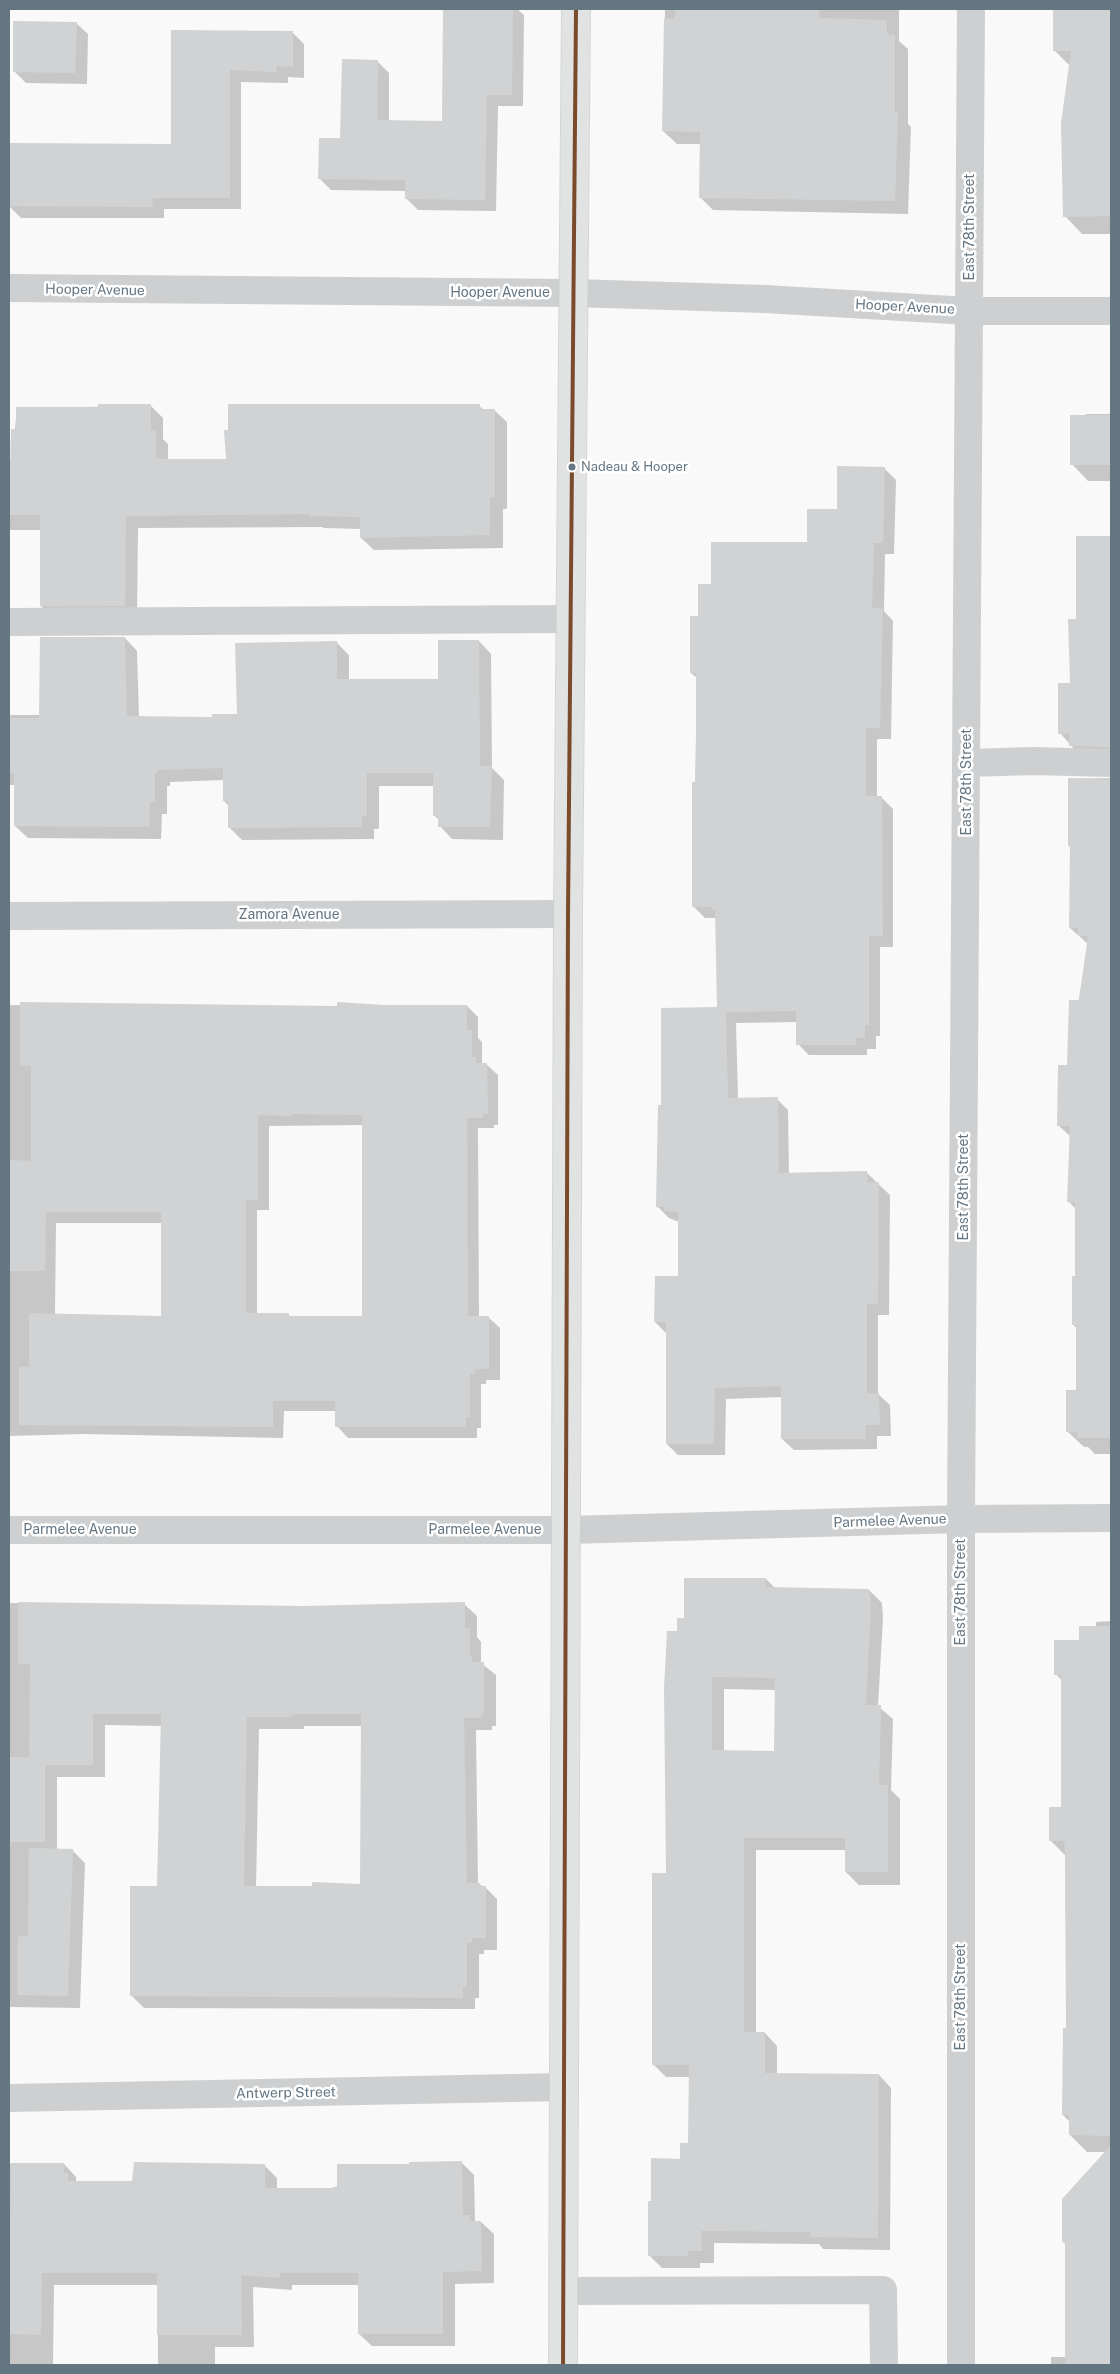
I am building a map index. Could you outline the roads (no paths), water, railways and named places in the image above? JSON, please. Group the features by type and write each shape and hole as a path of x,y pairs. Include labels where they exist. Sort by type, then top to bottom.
{"main road":[{"path":"563,2365 568,1530 568,914 576,9"}],"street":[{"name":"East 78th Street","path":"961,2365 961,1519 971,9"},
{"name":"Hooper Avenue","path":"9,288 278,292 574,293 765,299 970,311 1111,311"},
{"path":"9,622 571,619"},
{"path":"967,763 1111,763"},
{"name":"Zamora Avenue","path":"9,916 568,914"},
{"name":"Parmelee Avenue","path":"9,1530 568,1530 961,1519 1111,1518"},
{"name":"Antwerp Street","path":"9,2098 564,2087"},
{"path":"563,2291 882,2290 884,2365"}],"place":[{"name":"Nadeau & Hooper","path":"572,467"}]}
